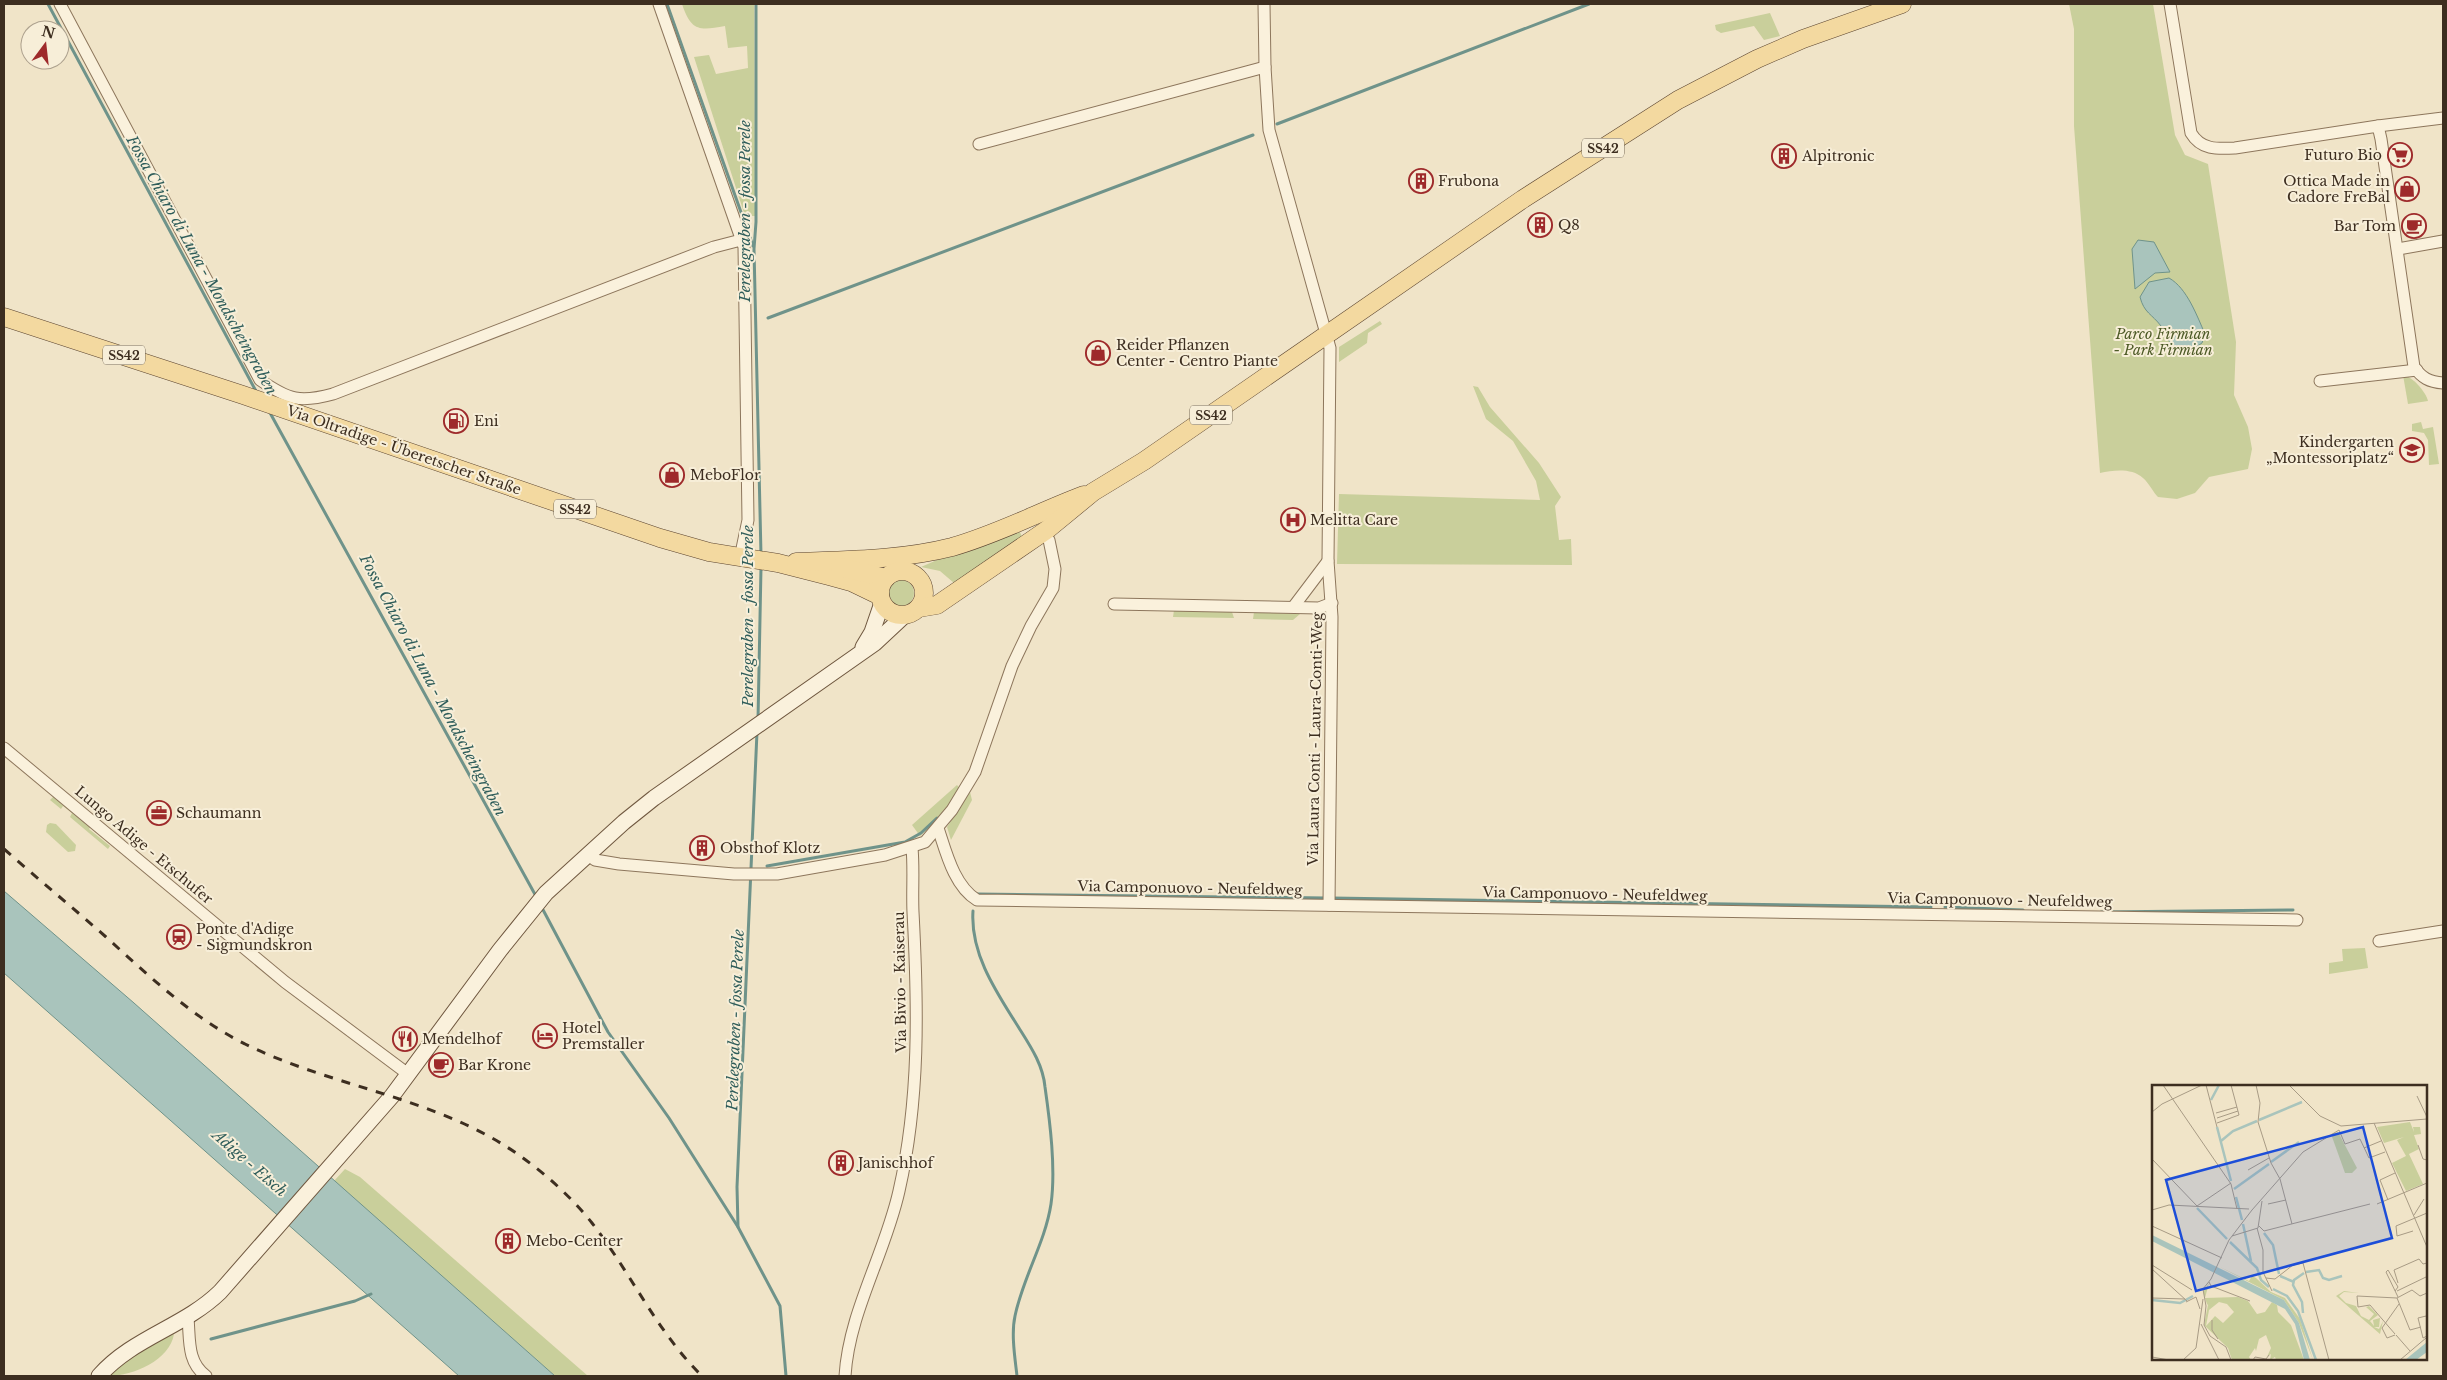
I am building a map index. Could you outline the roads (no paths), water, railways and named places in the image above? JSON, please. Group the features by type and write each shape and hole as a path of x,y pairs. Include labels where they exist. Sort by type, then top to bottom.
{"main road":[{"name":"SS42","path":"780,562 851,582 881,599 893,614 937,605 1048,529 1093,492 1144,461 1523,199 1678,100 1757,59 1804,39 1902,4"},
{"name":"Via Oltradige - Überetscher Straße","path":"4,317 243,395 660,538 746,559"},
{"name":"SS42","path":"780,562 854,560 950,547 1012,527 1056,506 1093,492"},
{"name":"SS42","path":"746,559 842,567 886,578 899,571 908,572 950,547"},
{"path":"99,1376 112,1361 127,1350 188,1318 204,1307 220,1292 408,1074 546,893 624,822 654,798 859,655 912,611 924,597 924,589 917,576 908,572"},
{"path":"859,655 872,632 881,599 880,589 886,578"}],"street":[{"path":"60,4 260,380 280,393 309,401 333,394 704,251 741,240"},
{"path":"659,4 741,240 744,256 748,520 746,559"},
{"name":"Via Laura Conti - Laura-Conti-Weg","path":"1264,4 1269,130 1330,348 1328,561 1332,603 1329,900"},
{"path":"2170,4 2192,133 2196,141 2205,146 2213,149 2235,148 2443,118"},
{"path":"979,144 1265,67"},
{"path":"2378,126 2398,249 2414,367 2421,377 2434,382 2443,382"},
{"path":"2398,249 2443,242"},
{"path":"2320,381 2417,370"},
{"path":"588,855 595,860 619,864 755,875 801,870 886,856 925,842 952,810 974,772 1012,666 1031,626 1053,588 1055,569 1049,540"},
{"name":"Via Laura Conti - Laura-Conti-Weg","path":"1294,606 1328,561"},
{"name":"Via Laura Conti - Laura-Conti-Weg","path":"1114,604 1294,606 1319,608 1332,603"},
{"name":"Lungo Adige - Etschufer","path":"4,748 285,982 408,1074"},
{"name":"Via Camponuovo - Neufeldweg","path":"938,828 959,881 967,894 977,900 1329,900 2297,920"},
{"name":"Via Bivio - Kaiserau","path":"845,1376 855,1322 888,1232 899,1191 912,1112 917,1060 918,1018 912,848"},
{"path":"2379,941 2443,931"},
{"path":"188,1318 192,1358 198,1370 206,1376"}],"water":[{"path":"2138,240 2154,242 2170,272 2155,273 2135,289 2132,249"},
{"path":"2169,278 2186,295 2205,334 2202,343 2187,353 2174,351 2161,326 2146,310 2140,297 2149,282"},
{"name":"Adige - Etsch","path":"4,891 134,1003 555,1376 459,1376 4,973"}],"waterway":[{"name":"Fossa Chiaro di Luna - Mondscheingraben","path":"48,4 257,393"},
{"path":"667,4 753,246"},
{"name":"Perelegraben - fossa Perele","path":"756,4 756,222 754,249 761,555"},
{"path":"1277,124 1589,4"},
{"path":"768,318 1253,135"},
{"name":"Fossa Chiaro di Luna - Mondscheingraben","path":"269,411 537,898"},
{"name":"Perelegraben - fossa Perele","path":"758,720 761,567"},
{"name":"Perelegraben - fossa Perele","path":"738,1227 737,1187 757,732"},
{"path":"767,866 905,842 921,833 937,818"},
{"path":"977,894 1326,898"},
{"path":"1332,898 1931,907"},
{"name":"Fossa Chiaro di Luna - Mondscheingraben","path":"541,906 608,1032 669,1118 738,1227 780,1306 786,1376"},
{"path":"1945,907 2023,910"},
{"path":"2101,912 2293,910"},
{"path":"973,911 973,927 980,958 994,987 1032,1049 1042,1071 1053,1161 1051,1204 1048,1218 1015,1316 1013,1338 1017,1376"},
{"path":"211,1339 355,1301 371,1294"}],"railway":[{"path":"4,849 172,995 226,1034 280,1059 423,1107 457,1121 491,1137 523,1158 551,1180 585,1214 606,1242 671,1341 702,1376"}],"place":[{"name":"Futuro Bio","path":"2400,155"},
{"name":"Alpitronic","path":"1784,156"},
{"name":"Frubona","path":"1421,181"},
{"name":"Ottica Made in Cadore FreBal","path":"2407,189"},
{"name":"Q8","path":"1540,225"},
{"name":"Bar Tom","path":"2414,226"},
{"name":"Reider Pflanzen Center - Centro Piante","path":"1098,353"},
{"name":"Eni","path":"456,421"},
{"name":"Kindergarten „Montessoriplatz“","path":"2412,450"},
{"name":"MeboFlor","path":"672,475"},
{"name":"Melitta Care","path":"1293,520"},
{"name":"Schaumann","path":"159,813"},
{"name":"Obsthof Klotz","path":"702,848"},
{"name":"Ponte d'Adige - Sigmundskron","path":"179,937"},
{"name":"Hotel Premstaller","path":"545,1036"},
{"name":"Mendelhof","path":"405,1039"},
{"name":"Bar Krone","path":"441,1065"},
{"name":"Janischhof","path":"841,1163"},
{"name":"Mebo-Center","path":"508,1241"}],"park label":[{"name":"Parco Firmian - Park Firmian","path":"2163,342"}]}
